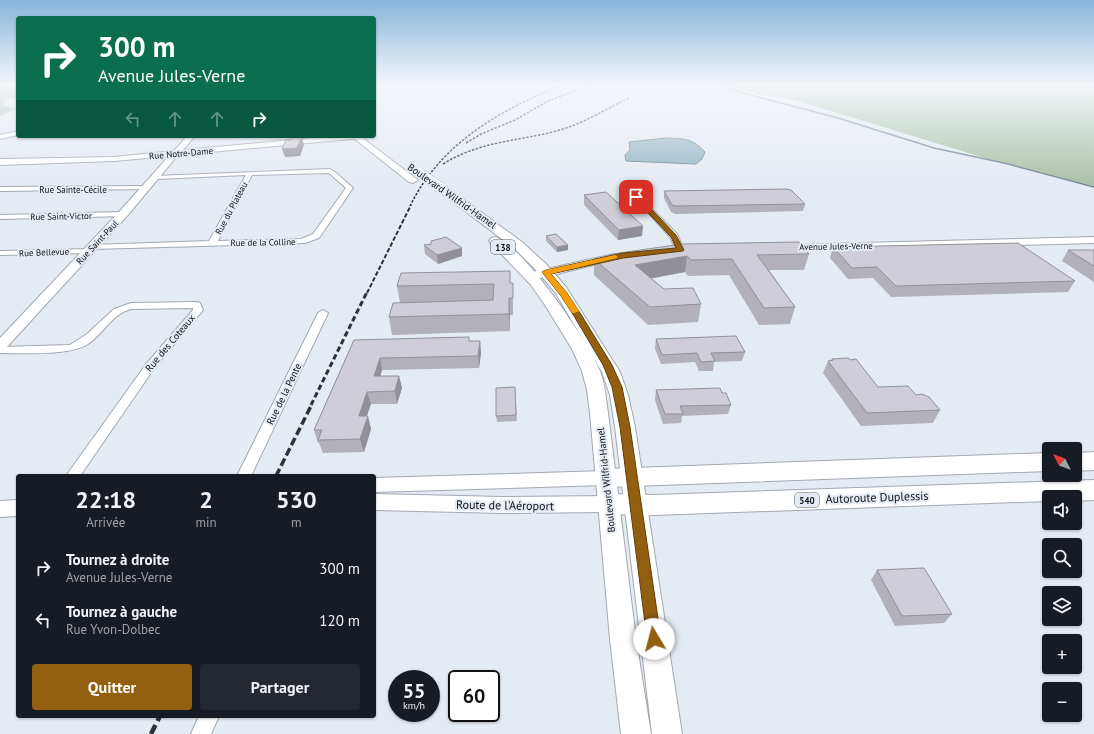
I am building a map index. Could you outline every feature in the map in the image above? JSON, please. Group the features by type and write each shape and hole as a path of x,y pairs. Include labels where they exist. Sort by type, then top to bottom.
{"highway":[{"path":"1082,462 1094,461"},
{"path":"632,477 1042,462"},
{"name":"Route de l'Aéroport","path":"605,478 632,477"},
{"name":"Autoroute Duplessis","path":"636,505 1094,490"},
{"name":"Route de l'Aéroport","path":"608,504 636,505"}],"main road":[{"name":"Boulevard Wilfrid-Hamel","path":"361,138 416,177 441,188 505,234 525,252 539,274 552,304 580,349 591,371 596,390 608,504 636,734"},
{"name":"Boulevard Wilfrid-Hamel","path":"370,138 416,177 429,192 539,274 570,302 604,358 614,379 619,395 636,505 667,734"}],"street":[{"path":"0,137 16,133"},
{"name":"Rue Saint-Paul","path":"0,346 123,214 189,138"},
{"name":"Rue Notre-Dame","path":"0,162 121,159 338,138"},
{"path":"121,159 165,160 169,162"},
{"name":"Rue de la Colline","path":"91,249 302,241 316,236 350,188 330,171 156,177"},
{"name":"Rue du Plateau","path":"212,244 250,173"},
{"name":"Rue Sainte-Cécile","path":"0,190 146,188"},
{"path":"634,194 674,236 675,250 692,249"},
{"name":"Rue Saint-Victor","path":"0,217 123,214"},
{"name":"Avenue Jules-Verne","path":"770,248 1094,240"},
{"name":"Rue Bellevue","path":"0,253 91,249"},
{"path":"539,274 623,256"},
{"name":"Rue des Coteaux","path":"0,350 71,348 88,340 116,311 123,308 132,306 197,305 198,310 151,365 74,474"},
{"name":"Rue de la Pente","path":"245,474 323,313"},
{"name":"Route de l'Aéroport","path":"376,485 605,478"},
{"name":"Route de l'Aéroport","path":"376,502 503,505 608,504"},
{"path":"0,508 16,508"},
{"path":"201,734 208,718"}],"green space":[{"path":"858,119 1094,119 1094,186 988,159"}],"water":[{"path":"666,138 688,140 696,144 705,152 702,159 696,164 626,161 625,155 630,150 629,142"}],"building":[{"path":"292,138 302,138 297,148 282,149 286,140 291,140"},
{"path":"791,190 805,204 676,206 672,205 664,191"},
{"path":"606,192 643,226 619,230 584,195"},
{"path":"556,234 568,245 557,247 546,236"},
{"path":"446,237 462,248 437,255 424,245 431,244 431,241"},
{"path":"799,242 809,254 757,255 795,307 764,308 732,259 691,260 687,256 635,265 664,289 693,288 701,304 650,307 594,259 619,253 683,244"},
{"path":"1018,243 1075,281 896,286 877,267 852,268 833,247"},
{"path":"1068,250 1094,250 1094,266"},
{"path":"510,271 510,283 513,283 513,298 509,298 509,314 389,317 393,303 493,300 494,284 397,286 401,273"},
{"path":"736,336 745,352 711,353 715,361 701,362 697,353 662,355 656,339"},
{"path":"469,337 469,341 480,341 478,356 380,358 374,376 399,376 395,391 367,392 359,416 368,416 360,439 318,440 322,430 314,430 354,340"},
{"path":"848,358 850,360 856,359 878,387 908,386 916,395 922,394 929,397 940,410 867,413 828,361 833,360 832,359"},
{"path":"515,387 516,415 496,416 496,388"},
{"path":"720,388 722,393 726,393 731,405 680,406 683,414 665,414 656,390"},
{"path":"924,568 952,614 902,616 877,570"}],"waterway":[{"path":"842,119 934,148 1004,163 1094,187"}],"railway":[{"path":"410,206 423,184 438,164 455,147 492,119"},
{"path":"466,143 481,134 516,119"},
{"path":"443,164 472,150 500,142 545,134 569,127 587,119"},
{"path":"367,293 411,205"},
{"path":"311,405 367,292"},
{"path":"277,474 312,404"},
{"path":"151,734 159,718"}],"slow traffic":[{"path":"575,311 546,272 615,257"}],"route":[{"path":"636,197 674,236 680,250 623,256 546,272 570,302 608,365 617,387 625,427 654,639"}]}
